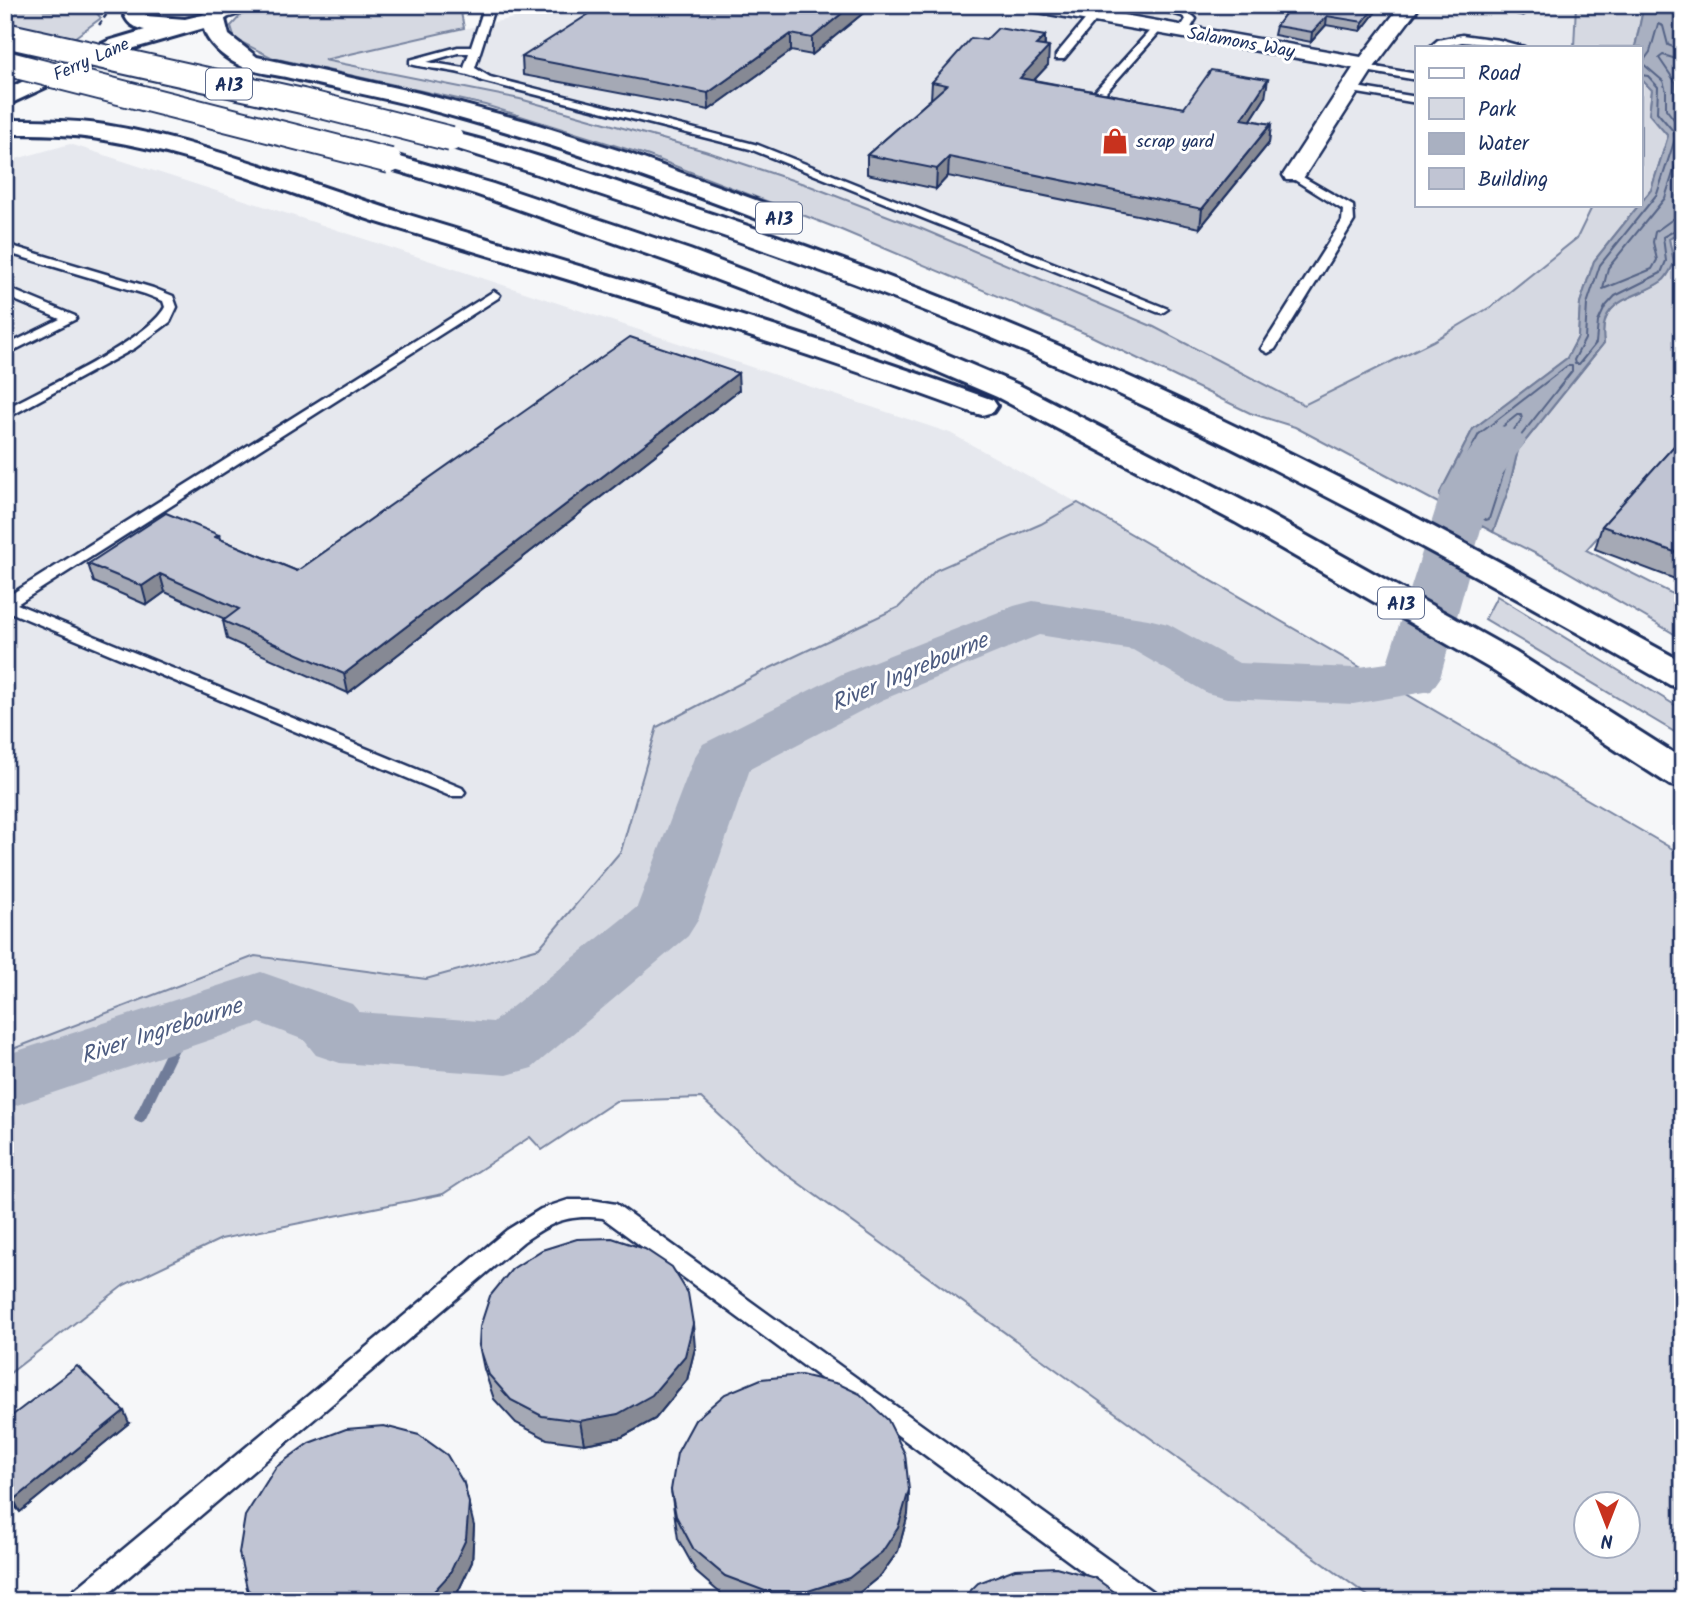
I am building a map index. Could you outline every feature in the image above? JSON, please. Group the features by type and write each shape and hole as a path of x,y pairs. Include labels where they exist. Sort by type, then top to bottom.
{"main road":[{"name":"Ferry Lane","path":"5,77 95,41 137,11"},
{"path":"137,11 144,24 179,26"},
{"name":"Ferry Lane","path":"5,99 116,46 219,12"},
{"name":"A13","path":"219,12 213,25 218,37 227,47 249,62 419,100 571,142 785,220 965,293 1279,439 1329,484"},
{"name":"A13","path":"5,35 289,98 451,139 638,197 825,261 946,308 1068,360 1329,484 1534,593 1683,677"},
{"name":"A13","path":"5,63 220,115 390,161 578,221 797,300 1008,391 1247,515 1502,660 1683,776"},
{"name":"A13","path":"5,127 93,129 152,142 397,219 682,303 852,359 1026,422 1168,491 1247,515"}],"street":[{"path":"219,12 242,5"},
{"name":"Salamons Way","path":"1032,5 1058,7 1365,66"},
{"path":"1294,175 1365,66 1411,5"}],"lane":[{"path":"469,71 490,5"},
{"path":"1060,57 1094,16 1113,5"},
{"path":"1150,5 1186,13 1191,23 1183,32"},
{"path":"1485,5 1523,11"},
{"path":"1094,100 1159,27"},
{"path":"1436,46 1440,41 1450,39 1513,46"},
{"path":"475,50 458,50 414,62 469,71 489,80 754,147 1163,309"},
{"path":"1365,66 1415,74"},
{"path":"1350,89 1415,100"},
{"path":"1268,349 1348,220 1349,208 1294,175"},
{"path":"5,248 149,291 169,299 171,307 165,319 130,345 5,415"},
{"path":"5,291 70,319 5,351"},
{"path":"6,604 494,295"},
{"path":"6,604 456,792"},
{"path":"80,1601 515,1236 549,1212 578,1206 608,1210 1144,1601"}],"shaded area":[{"path":"599,5 1576,5 1574,46 1415,46 1415,206 1593,206 1577,238 1492,306 1433,341 1304,405 1154,327 922,229 810,186 705,151 520,99 322,60 545,11 562,13"},
{"path":"70,144 950,433 1078,503 1041,524 936,570 899,607 764,671 657,727 621,851 539,948 426,979 255,956 5,1052 5,162"}],"green space":[{"path":"5,5 49,5 44,10 96,12 101,18 74,38 5,68"},
{"path":"269,5 460,7 464,28 324,60 520,99 705,151 810,186 922,229 1154,327 1304,405 1433,341 1492,306 1577,238 1593,206 1638,206 1594,261 1580,303 1578,337 1567,358 1473,429 1440,493 1440,504 1295,427 1250,413 1089,335 839,229 649,156 485,105 273,58 235,39 231,26 241,15"},
{"path":"1576,5 1644,5 1635,46 1574,46"},
{"path":"1642,80 1652,90 1649,114 1668,136 1651,190 1642,202"},
{"path":"1683,231 1683,442 1586,550 1683,599 1683,639 1546,559 1493,532 1508,491 1518,450 1604,343 1603,328 1612,309 1666,278 1674,263 1669,239"},
{"path":"1078,503 1683,855 1683,1601 1375,1601 771,1163 701,1098 616,1101 542,1150 530,1137 443,1194 221,1239 124,1285 5,1377 5,1052 255,956 426,979 539,948 621,851 657,727 764,671 899,607 936,570 1041,524"},
{"path":"1497,596 1683,710 1683,737 1485,619"}],"water":[{"path":"1644,5 1681,5 1678,21 1683,56 1683,231 1669,239 1674,263 1664,280 1620,302 1606,317 1603,328 1604,343 1518,450 1508,491 1493,532 1440,504 1440,493 1473,429 1567,358 1578,337 1580,303 1594,261 1638,206 1642,206 1642,201 1651,190 1668,136 1649,114 1652,90 1642,80 1642,46 1635,46"}],"building":[{"path":"603,5 754,5 791,13 800,5 852,5 812,38 791,34 708,93 522,57"},
{"path":"1292,5 1376,5 1363,22 1327,16 1312,32 1276,26"},
{"path":"998,28 1045,36 1036,45 1049,47 1020,78 1184,108 1211,70 1268,79 1242,119 1271,124 1202,209 949,157 937,169 867,155 947,85 932,82 971,38 986,40"},
{"path":"630,337 738,373 344,674 223,621 239,609 160,574 142,586 88,564 166,513 219,535 215,537 297,571"},
{"path":"1683,436 1683,555 1602,526"},
{"path":"612,1238 645,1249 672,1267 688,1293 693,1324 685,1356 652,1395 618,1414 580,1421 542,1416 511,1400 489,1375 479,1345 480,1327 490,1296 512,1269 542,1250 577,1239"},
{"path":"77,1366 124,1411 14,1500 5,1491 5,1421"},
{"path":"801,1375 839,1384 860,1394 888,1420 905,1454 909,1490 898,1528 882,1552 849,1578 808,1591 765,1591 725,1576 694,1550 676,1516 671,1490 677,1453 695,1420 725,1394 761,1379"},
{"path":"384,1426 419,1435 447,1455 464,1484 469,1503 466,1539 449,1575 425,1601 257,1601 247,1588 239,1553 245,1516 276,1467 309,1443 346,1429"},
{"path":"1056,1567 1095,1578 1127,1601 960,1601 978,1583 1015,1569"},
{"path":"596,1598 612,1601 578,1601"}],"waterway":[{"name":"River Ingrebourne","path":"5,1082 261,997 328,1022 340,1037 507,1049 665,920 724,758 862,687 1033,618 1148,636 1227,680 1353,686 1411,678 1467,489 1501,441"},
{"path":"140,1118 186,1022"}],"place":[{"name":"scrap yard","path":"1115,141"}]}
